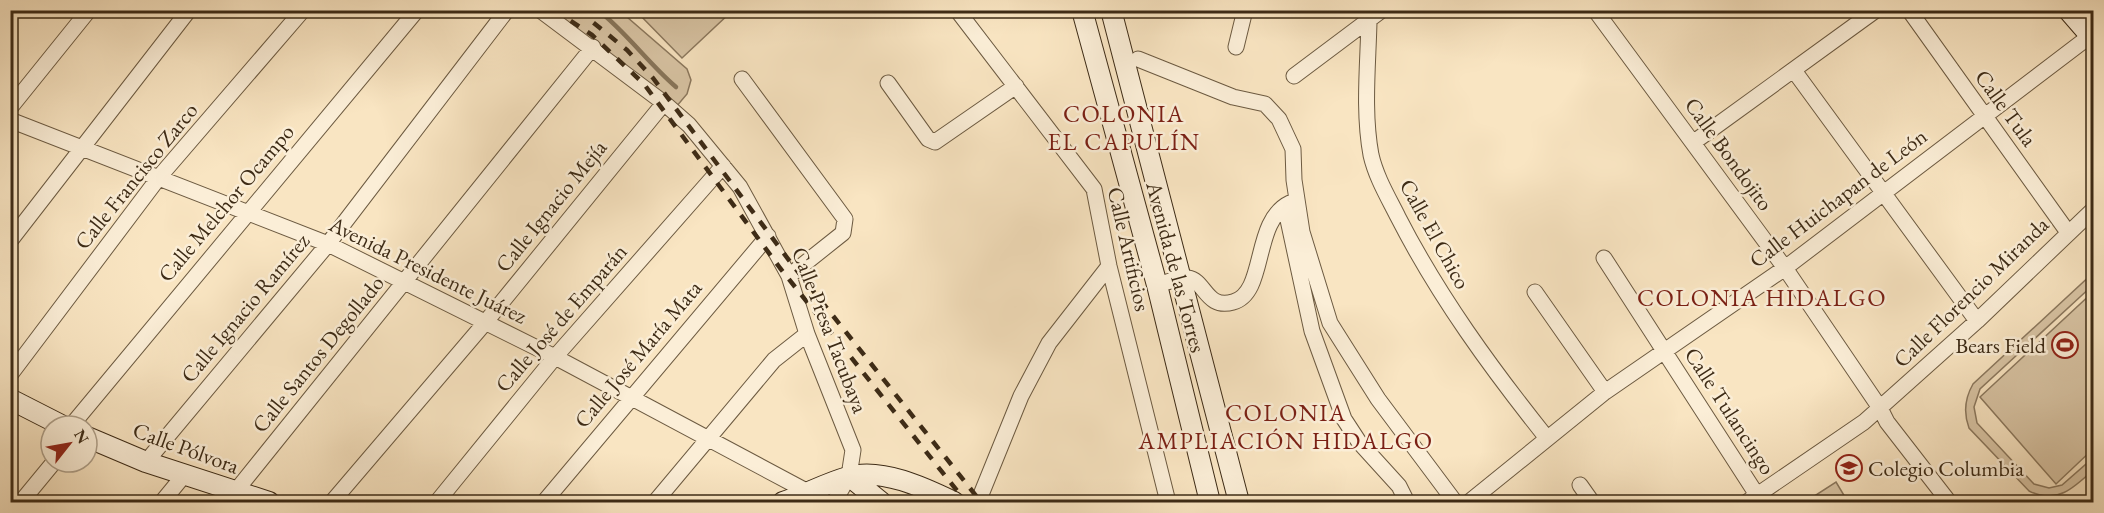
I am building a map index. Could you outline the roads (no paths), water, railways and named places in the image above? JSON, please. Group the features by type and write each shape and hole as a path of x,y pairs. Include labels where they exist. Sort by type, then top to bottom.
{"street":[{"path":"10,108 90,10"},
{"path":"10,241 189,10"},
{"name":"Calle Francisco Zarco","path":"10,375 160,176 303,10"},
{"name":"Calle Melchor Ocampo","path":"81,414 417,10"},
{"name":"Calle Ignacio Ramírez","path":"146,462 328,244 507,10"},
{"name":"Calle Presa Tacubaya","path":"540,10 593,47 689,125 740,187 789,276 807,334 853,450 849,476"},
{"name":"Calle Artificios","path":"957,10 1094,189 1108,266 1168,502"},
{"name":"Avenida de las Torres","path":"1082,10 1156,285 1210,502"},
{"name":"Avenida de las Torres","path":"1111,10 1239,502"},
{"path":"1236,47 1245,10"},
{"path":"1294,76 1362,24 1369,22 1382,10"},
{"name":"Calle Bondojito","path":"1595,10 1785,268 1880,408 1887,422 1949,502"},
{"path":"1694,142 1795,72 1876,10"},
{"name":"Calle Tula","path":"1909,10 2067,231"},
{"path":"2068,10 2092,38"},
{"name":"Calle El Chico","path":"1369,22 1369,137 1377,175 1414,249 1458,320 1546,438"},
{"name":"Calle Huichapan de León","path":"1469,502 1605,392 1785,268 1983,116 2092,38"},
{"name":"Calle Santos Degollado","path":"235,492 593,47"},
{"path":"1138,59 1233,97 1265,104 1279,119 1293,149 1290,204 1312,331 1344,419 1359,442 1399,486 1407,502"},
{"path":"1795,72 1977,321"},
{"path":"741,79 845,219 846,229 843,233 789,276"},
{"path":"888,83 928,139 935,141 1016,86"},
{"name":"Calle Ignacio Mejía","path":"332,502 484,324 664,103"},
{"name":"Avenida Presidente Juárez","path":"10,120 160,176 328,244 484,324 555,357 810,493"},
{"name":"Calle José de Emparán","path":"437,502 555,357 723,166"},
{"path":"1156,285 1180,279 1194,280 1204,294 1216,301 1229,303 1242,298 1251,285 1269,224 1290,204"},
{"path":"1290,204 1335,333 1378,399 1455,502"},
{"name":"Calle Florencio Miranda","path":"1752,499 1864,422 1977,321 2067,231 2094,209"},
{"name":"Calle José María Mata","path":"544,502 630,397 768,237"},
{"name":"Calle Tulancingo","path":"1604,258 1664,351 1752,499"},
{"path":"978,502 1021,396 1049,343 1108,266"},
{"path":"1534,292 1605,392"},
{"path":"655,502 706,438 774,360 807,334"},
{"path":"10,399 39,414"},
{"name":"Calle Pólvora","path":"99,442 146,462 269,502"},
{"path":"21,502 44,474"},
{"path":"162,502 185,474"},
{"path":"783,502 849,476 873,475 930,491 954,502"},
{"path":"834,502 849,476"},
{"path":"849,476 881,502"},
{"path":"1580,485 1592,502"}],"waterway":[{"path":"598,10 676,87"}],"railway":[{"path":"554,10 592,35 644,84 780,268 966,502"},
{"path":"578,10 627,50 653,78 791,263 981,502"}],"place":[{"name":"Bears Field","path":"2065,345"},
{"name":"Colegio Columbia","path":"1849,468"}],"district":[{"name":"COLONIA EL CAPULÍN","path":"1124,127"},
{"name":"COLONIA HIDALGO","path":"1762,297"},
{"name":"COLONIA AMPLIACIÓN HIDALGO","path":"1286,426"}]}
